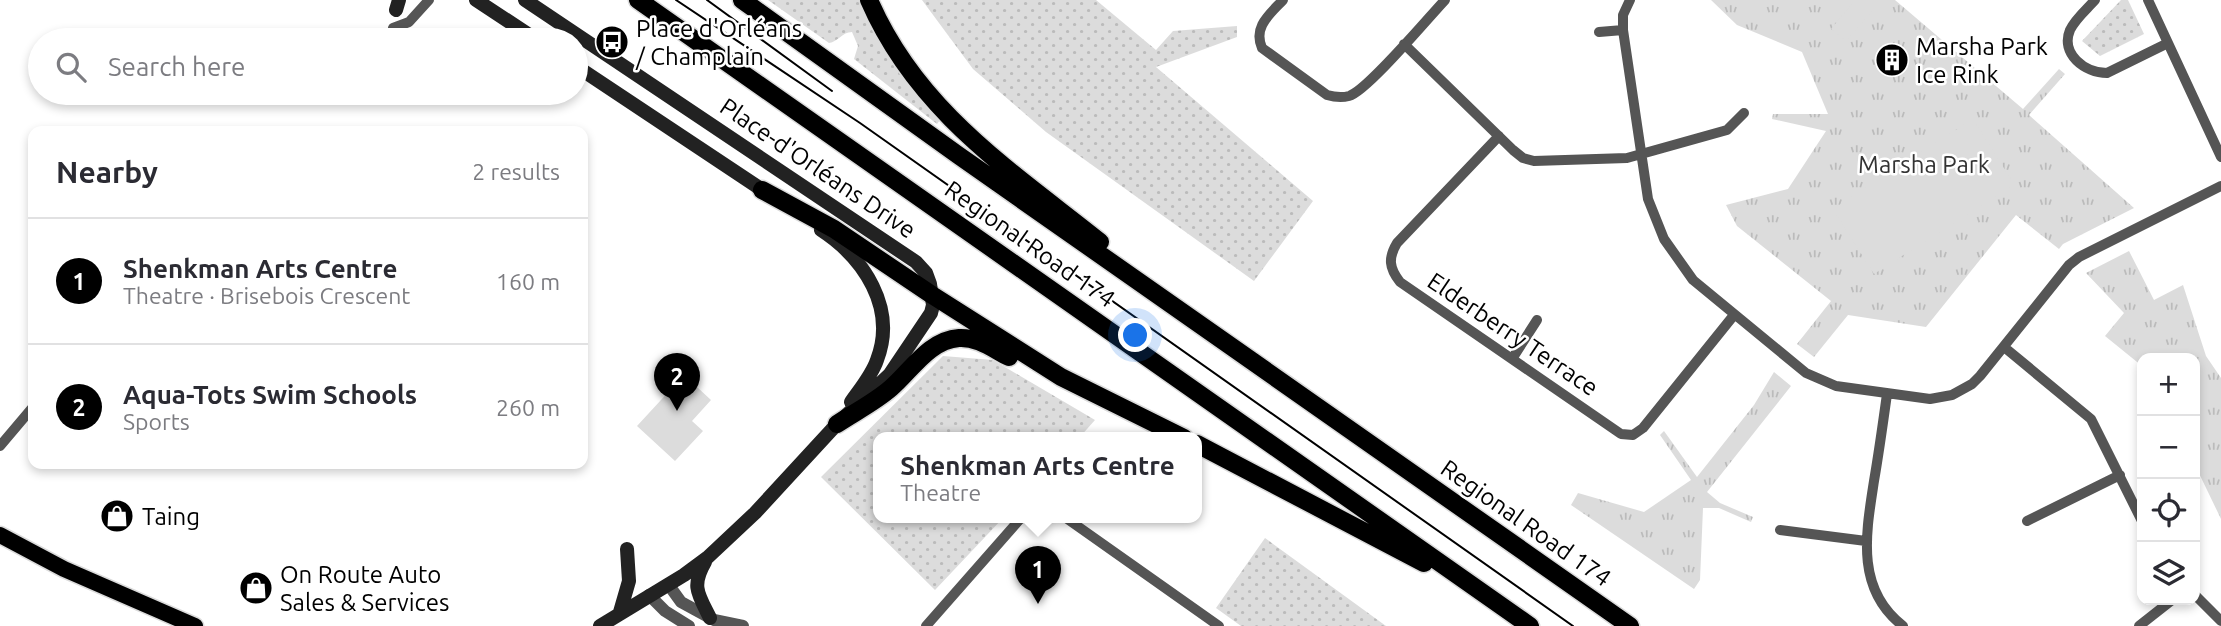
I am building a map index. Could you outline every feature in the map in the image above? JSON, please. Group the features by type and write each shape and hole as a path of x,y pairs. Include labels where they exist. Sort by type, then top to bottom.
{"highway":[{"name":"Regional Road 174","path":"638,0 1530,626"},
{"name":"Regional Road 174","path":"742,0 1630,626"},
{"path":"869,0 900,57 919,84 963,133 1240,353"},
{"path":"762,190 834,229 1061,377 1172,432"},
{"path":"837,424 890,389 928,351 958,338 974,340 1029,366 1061,377"},
{"path":"1202,447 1416,558 1523,626"}],"main road":[{"path":"476,0 519,28"},
{"name":"Place-d'Orléans Drive","path":"525,0 567,28"},
{"path":"541,0 576,28"},
{"path":"588,38 617,61"},
{"name":"Place-d'Orléans Drive","path":"588,42 916,261 926,273 932,295 931,313 890,374 837,424 755,513 707,558 600,626"},
{"name":"Place-d'Orléans Drive","path":"588,74 826,233 846,249 864,269 874,285 880,304 882,342 877,361 837,424"},
{"path":"0,535 64,569 195,626"},
{"path":"620,612 629,581 627,549"},
{"path":"707,558 696,577 697,592 710,618"},
{"path":"158,611 182,626"}],"street":[{"path":"395,28 409,22 429,0"},
{"path":"1283,0 1263,21 1259,31 1262,48 1327,95 1349,96 1359,91 1445,0"},
{"path":"1630,0 1623,15 1623,30 1640,154 1648,199 1664,239 1693,280 1734,316 1815,379 1836,386 1930,400 1952,395 1972,384 2079,257 2221,186"},
{"path":"2095,0 2073,24 2068,41 2074,59 2087,69 2107,73 2168,43"},
{"path":"2148,0 2221,157"},
{"path":"393,28 400,3"},
{"path":"1599,32 1623,30"},
{"path":"1404,44 1523,158 1534,161 1627,158 1727,130 1744,114"},
{"name":"Elderberry Terrace","path":"1499,135 1396,243 1390,262 1393,273 1400,282 1621,434 1633,435 1643,428 1734,316"},
{"path":"1512,359 1537,320"},
{"path":"2004,347 2091,419 2137,511"},
{"path":"1887,394 1866,541 1867,558 1872,585 1878,598 1903,626"},
{"path":"0,446 28,413"},
{"path":"2027,521 2120,475"},
{"path":"926,626 1017,523"},
{"path":"1073,523 1219,626"},
{"path":"1780,530 1866,541"},
{"path":"668,584 681,602 710,618 743,626"},
{"path":"649,595 665,611 689,626"},
{"path":"2200,600 2221,621"},
{"path":"2139,626 2166,605"}],"green space":[{"path":"768,0 859,0 874,33 894,64 940,120 937,124 854,59 858,46 852,32 829,43"},
{"path":"922,0 1096,0 1156,50 1173,31 1237,26 1237,37 1156,67 1313,201 1254,281 1046,132 973,69"},
{"name":"Marsha Park","path":"1711,0 1895,0 2023,109 2059,69 2065,74 2029,115 2134,208 2063,244 2059,249 2016,215 1926,327 1848,315 1814,357 1797,344 1831,301 1737,226 1726,205 1788,189 1826,131 1772,119 1773,114 1828,114 1802,52 1737,25"},
{"path":"1855,0 1863,0 1874,9 1846,41 1831,29"},
{"path":"2121,0 2128,0 2144,34 2100,56 2082,41"},
{"path":"1973,119 2014,184 1874,274 1833,209"},
{"path":"2129,251 2154,300 2183,285 2206,356 2221,378 2221,519 2200,475 2200,353 2137,353 2137,362 2105,336 2124,313 2086,273"},
{"path":"943,356 993,360 1095,420 1084,432 873,432 873,523 998,523 935,590 821,477"},
{"path":"1774,372 1791,386 1707,492 1720,503 1753,517 1751,522 1719,508 1703,508 1700,580 1694,589 1571,505 1578,493 1644,512 1691,480 1660,435 1664,431 1697,477 1754,405"},
{"path":"684,375 711,400 692,421 703,431 675,461 637,426"},
{"path":"1265,538 1386,626 1241,626 1216,608"}],"tram line":[{"path":"676,0 860,123 1573,626"},
{"path":"707,0 832,91"}],"place":[{"name":"Place d'Orléans / Champlain","path":"612,42"},
{"name":"Marsha Park Ice Rink","path":"1892,60"},
{"name":"Aqua-Tots Swim Schools","path":"677,411"},
{"name":"Taing","path":"117,516"},
{"name":"On Route Auto Sales & Services","path":"256,588"},
{"name":"Shenkman Arts Centre","path":"1038,604"}]}
